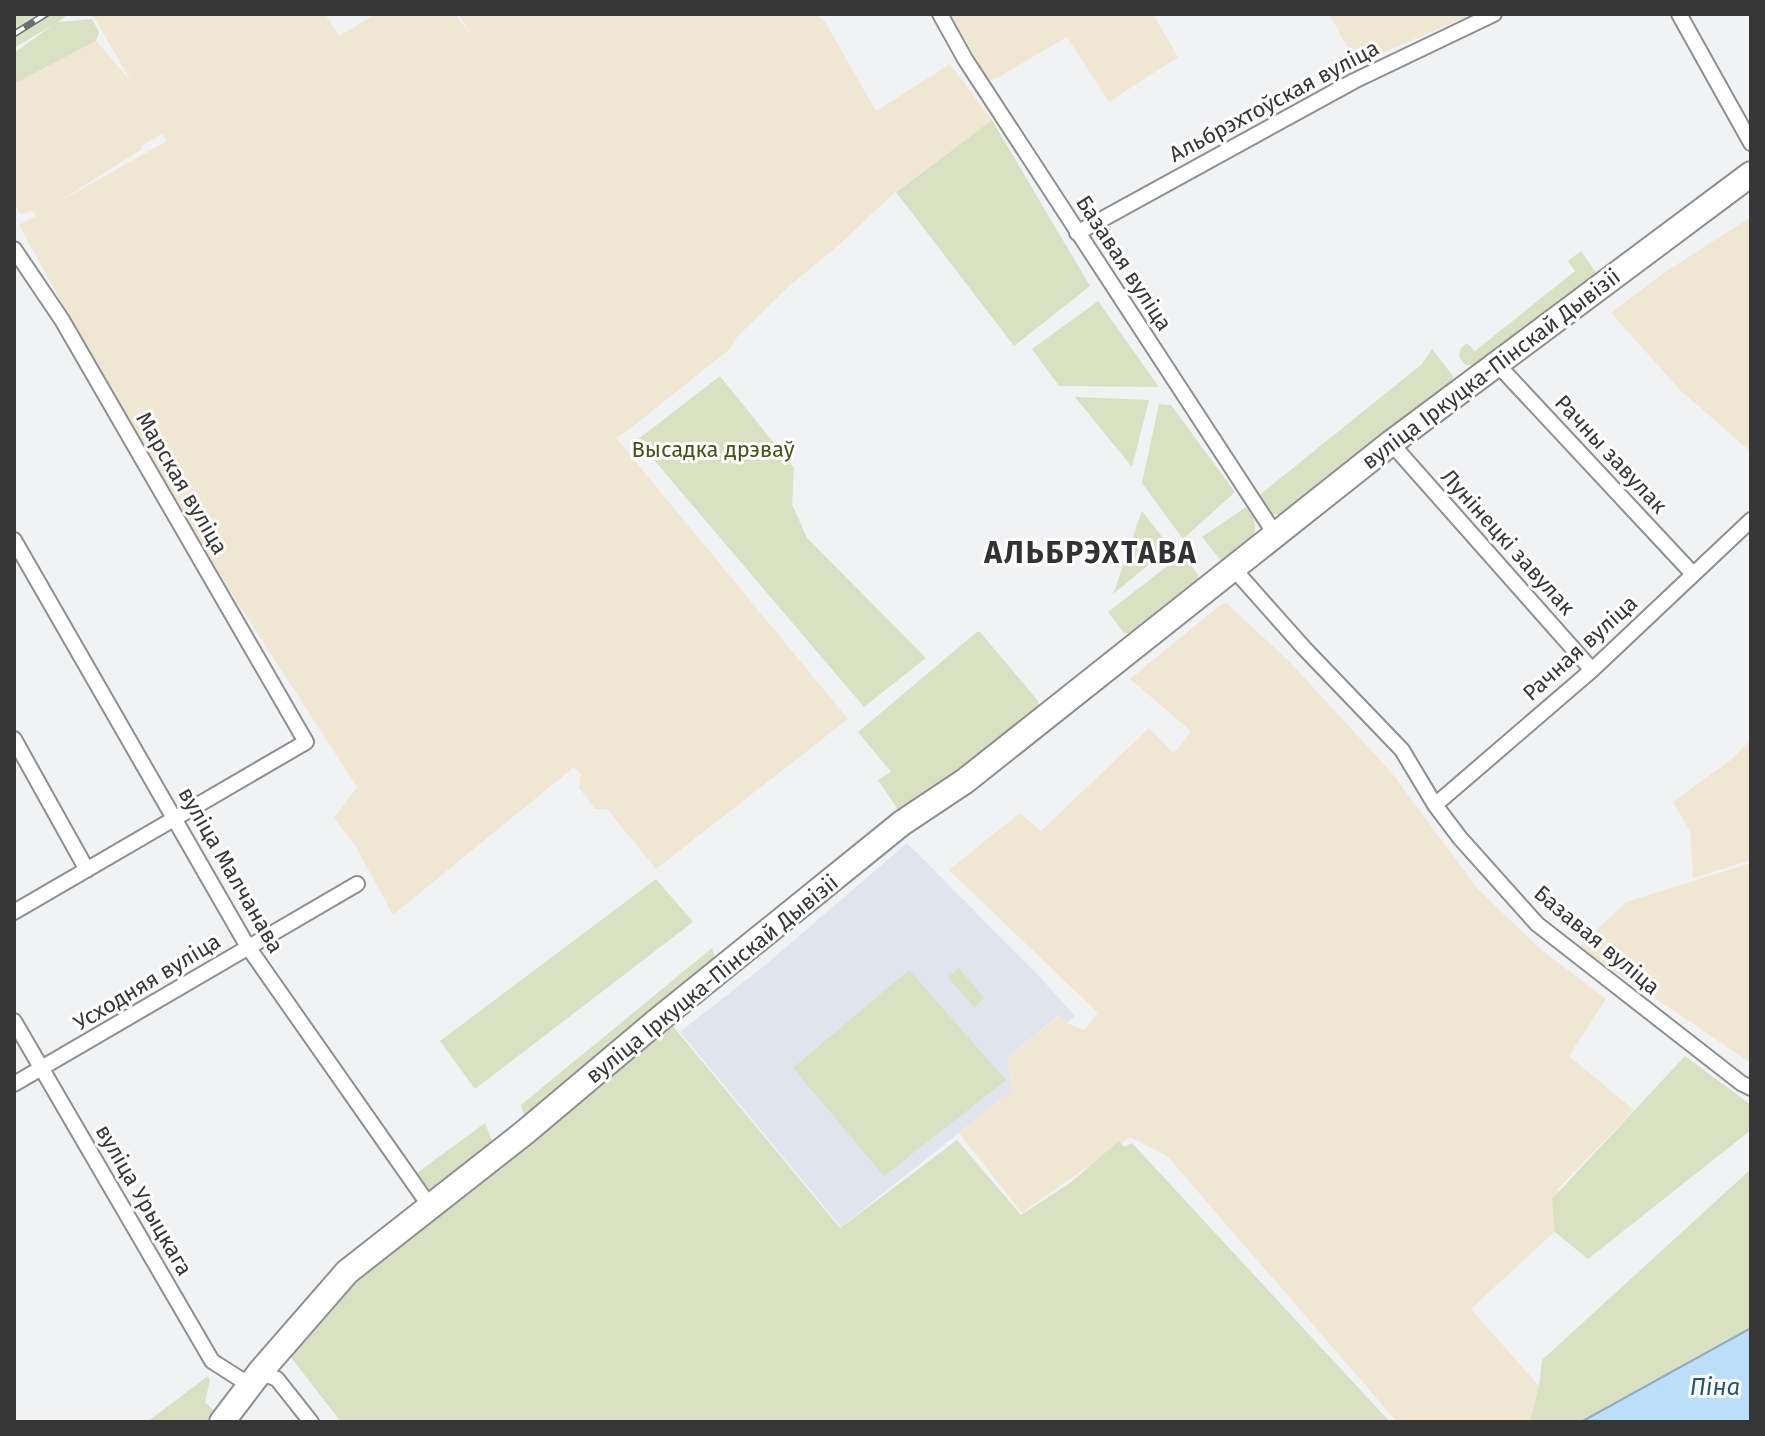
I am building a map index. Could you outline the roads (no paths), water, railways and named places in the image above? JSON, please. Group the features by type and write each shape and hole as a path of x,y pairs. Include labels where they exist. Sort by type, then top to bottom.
{"main road":[{"name":"вуліца Іркуцка-Пінскай Дывізіі","path":"222,1422 347,1272 431,1208 902,823 965,781 1391,443 1751,174"}],"street":[{"name":"Базавая вуліца","path":"940,14 965,59 1077,233 1275,534"},
{"name":"Альбрэхтоўская вуліца","path":"1077,233 1354,81 1494,14"},
{"path":"1679,14 1751,143"},
{"name":"Марская вуліца","path":"14,249 62,320 306,742 176,818"},
{"name":"Рачны завулак","path":"1497,364 1693,574"},
{"name":"Лунінецкі завулак","path":"1391,443 1592,670"},
{"name":"Рачная вуліца","path":"1435,805 1592,670 1751,520"},
{"name":"вуліца Малчанава","path":"14,540 248,947 431,1208"},
{"path":"1233,568 1304,648 1402,750 1435,805"},
{"path":"14,739 87,870"},
{"name":"Базавая вуліца","path":"1435,805 1460,838 1537,924 1694,1048 1751,1088"},
{"path":"14,912 176,818"},
{"name":"Усходняя вуліца","path":"14,1084 357,884"},
{"name":"вуліца Урыцкага","path":"14,1021 212,1361 255,1379 277,1379 311,1422"}],"water":[{"name":"Піна","path":"1751,1328 1751,1422 1581,1422"}],"railway":[{"path":"14,34 46,14"}],"district":[{"name":"АЛЬБРЭХТАВА","path":"1091,553"}],"park label":[{"name":"Высадка дрэваў","path":"713,449"}]}
